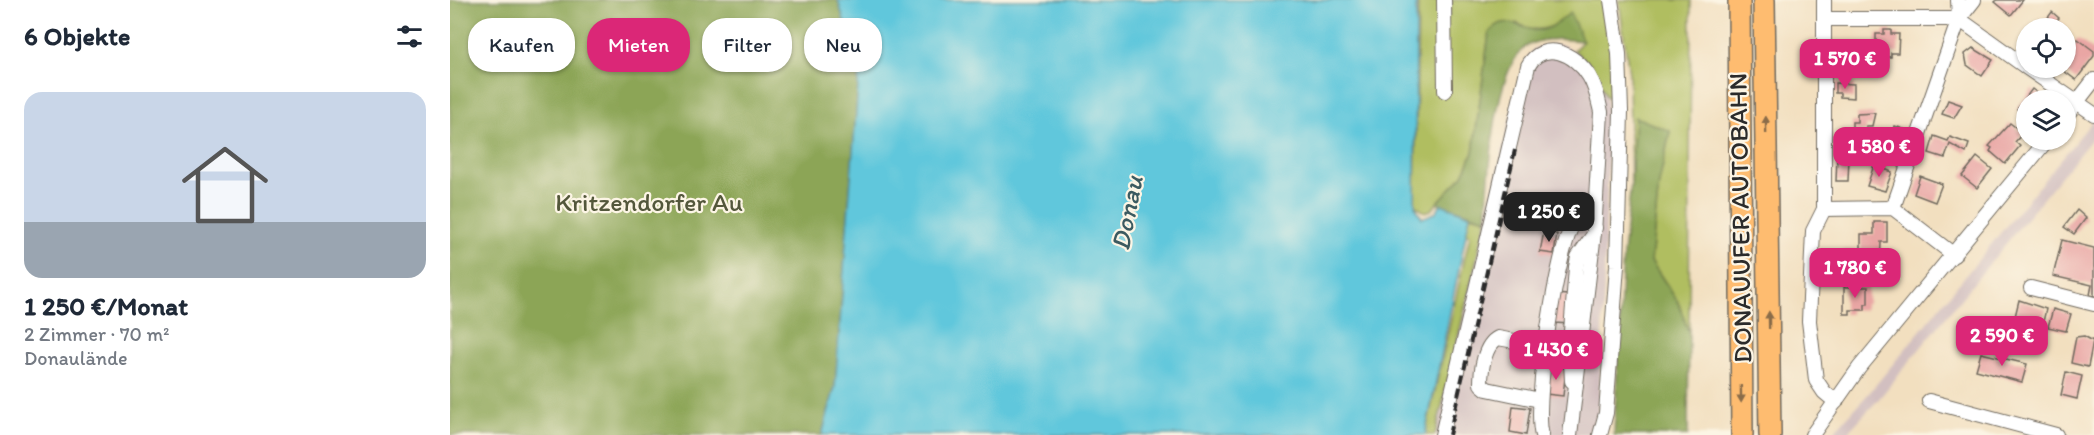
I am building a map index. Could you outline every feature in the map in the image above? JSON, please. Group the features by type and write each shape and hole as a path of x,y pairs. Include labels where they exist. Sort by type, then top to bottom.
{"highway":[{"name":"DONAUUFER AUTOBAHN","path":"1739,0 1742,435"},
{"name":"DONAUUFER AUTOBAHN","path":"1764,0 1770,435"}],"street":[{"path":"1444,0 1445,91"},
{"path":"1600,435 1606,413 1618,254 1619,54 1611,0"},
{"path":"1824,0 1824,209 1813,231 1809,321 1816,380 1824,392 1836,402"},
{"path":"1958,0 1959,19"},
{"path":"1893,208 1959,19 1974,0"},
{"path":"1824,20 1959,19 2016,59"},
{"path":"1442,435 1528,66 1537,54 1545,51 1561,53 1580,64 1598,94 1601,112 1594,231 1583,347 1570,435"},
{"path":"2042,78 2059,90"},
{"path":"2094,81 2076,102 2094,114"},
{"path":"1812,435 1859,368 2039,150"},
{"path":"1824,209 1893,208 1954,255"},
{"path":"1542,435 1539,427 1540,400 1558,268 1568,231 1575,221 1580,219 1589,221 1594,231"},
{"path":"2031,288 2094,304"},
{"path":"1540,400 1487,389 1481,384 1481,376 1489,345 1498,338 1547,347"},
{"path":"1929,401 2056,435"}],"shaded area":[{"path":"1554,44 1564,45 1584,58 1596,74 1606,96 1609,136 1599,419 1594,435 1435,435 1508,125 1526,59 1534,48"},
{"path":"2094,119 2094,136 1878,400 1845,435 1831,435 1870,392 2069,150 2076,150 2076,141"}],"green space":[{"name":"Kritzendorfer Au","path":"450,0 838,0 843,18 804,18 804,72 859,73 835,387 822,435 450,435"},
{"path":"1440,0 1449,15 1452,0 1603,0 1613,46 1613,100 1606,96 1592,66 1574,50 1583,41 1557,24 1536,29 1516,23 1489,33 1473,152 1463,175 1431,210 1425,212 1415,206 1418,1"},
{"path":"1619,0 1691,0 1689,333 1678,302 1651,261 1659,183 1670,132 1635,118 1631,184 1629,74"},
{"path":"1570,13 1583,41 1552,39 1533,43 1519,53 1509,71 1495,122 1486,219 1437,203 1463,175 1473,153 1489,33 1503,23 1530,29 1546,29"},
{"path":"1635,117 1670,131 1659,183 1651,261 1678,302 1689,333 1688,435 1614,435 1623,254 1631,184"},
{"path":"1470,215 1486,219 1435,435 1425,435 1470,235 1466,233"}],"water":[{"name":"Donau","path":"838,0 1416,0 1415,206 1422,218 1435,213 1441,204 1470,215 1425,435 822,435 835,387 859,72 882,72 882,18 843,18"}],"building":[{"path":"1997,0 2023,0 2011,15 1995,2"},
{"path":"2052,12 2059,18 2048,18"},
{"path":"1884,30 1891,30 1891,34 1899,34 1898,53 1891,53 1891,57 1884,57 1884,52 1876,52 1876,34 1884,34"},
{"path":"2078,39 2094,51 2094,56 2076,80 2073,78 2076,78 2076,42"},
{"path":"1973,48 1993,60 1982,76 1967,65 1965,54"},
{"path":"1837,52 1854,52 1854,71 1836,71"},
{"path":"1835,83 1854,84 1854,98 1840,97 1840,93 1835,93"},
{"path":"1948,100 1962,105 1954,118 1942,114"},
{"path":"1875,113 1872,126 1866,126 1866,131 1852,130 1852,122 1857,122 1857,114"},
{"path":"2010,123 2016,128 2017,150 2005,164 1990,151 1992,148 1989,146"},
{"path":"1895,126 1906,130 1900,146 1889,142"},
{"path":"1934,136 1948,141 1950,137 1969,144 1966,153 1950,144 1945,158 1929,153"},
{"path":"1835,144 1873,147 1871,153 1865,151 1862,160 1858,159 1859,156 1850,155 1850,150 1835,150"},
{"path":"1837,157 1849,158 1848,181 1836,181"},
{"path":"1977,157 1992,169 1977,188 1962,176"},
{"path":"1874,165 1892,172 1885,191 1867,186"},
{"path":"1920,176 1942,184 1935,202 1914,194"},
{"path":"2077,210 2086,218 2074,234 2064,227"},
{"path":"1874,222 1887,222 1887,242 1881,242 1880,263 1866,263 1866,269 1842,269 1842,250 1861,250 1861,234 1874,234"},
{"path":"1544,231 1557,234 1554,254 1540,252"},
{"path":"2062,240 2094,248 2094,296 2090,295 2092,285 2053,276"},
{"path":"1844,287 1868,287 1868,304 1865,304 1865,310 1850,310 1850,314 1844,314"},
{"path":"1556,294 1590,297 1588,325 1554,323"},
{"path":"2019,300 2046,309 2043,322 2037,320 2033,333 2012,329"},
{"path":"2053,309 2071,314 2066,331 2048,327"},
{"path":"2084,336 2093,341 2088,367 2071,363 2076,337"},
{"path":"1981,353 2027,364 2022,382 1976,370"},
{"path":"1549,366 1566,368 1563,396 1546,394"},
{"path":"2066,372 2082,376 2077,399 2061,395"},
{"path":"1513,406 1530,408 1526,435 1510,432"}],"railway":[{"path":"1449,435 1515,150"}]}
